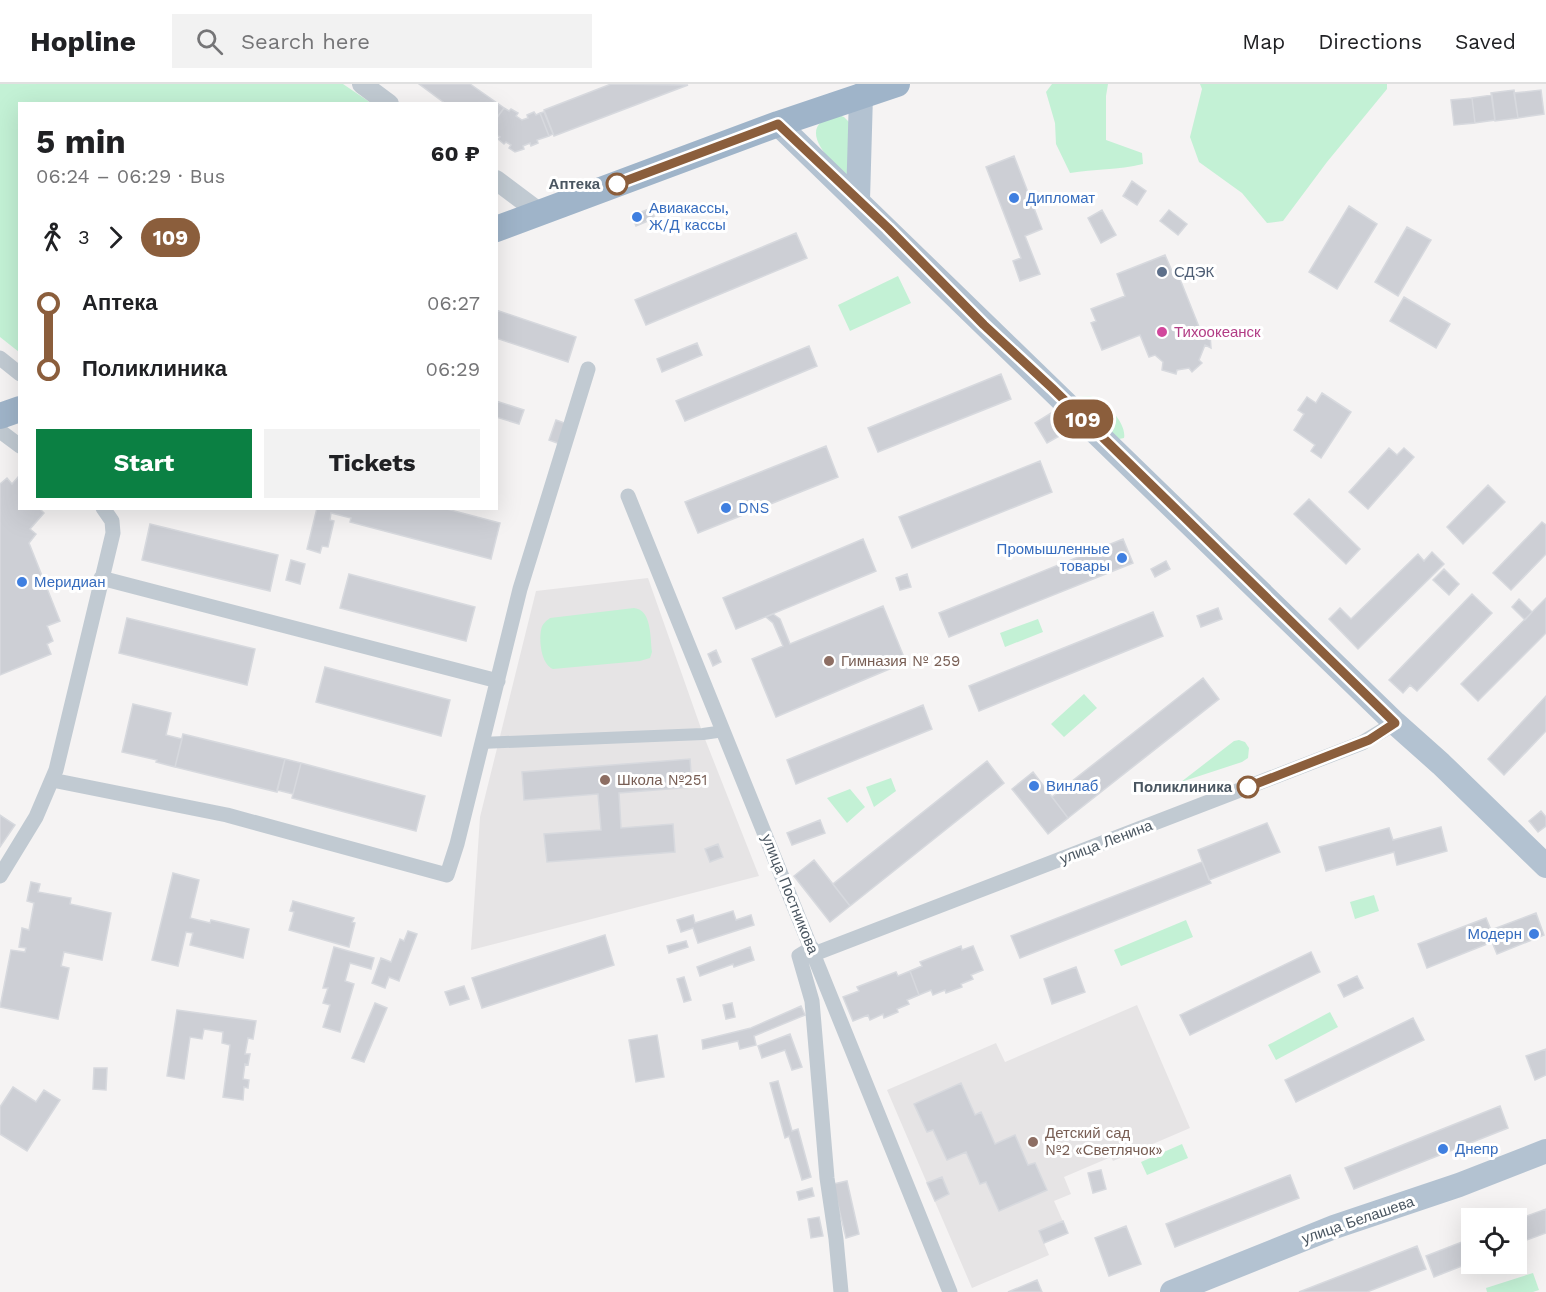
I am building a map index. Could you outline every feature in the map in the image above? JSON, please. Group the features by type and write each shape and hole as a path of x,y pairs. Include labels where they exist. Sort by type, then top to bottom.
{"highway":[{"path":"498,228 778,124 897,84"},
{"path":"0,416 18,410"}],"main road":[{"path":"858,200 861,95"},
{"path":"778,124 1546,867"},
{"name":"улица Белашева","path":"1172,1292 1334,1227 1459,1185 1546,1151"}],"street":[{"path":"362,84 387,102"},
{"path":"498,182 540,213"},
{"path":"0,358 18,372"},
{"path":"52,780 227,815 447,874 457,844 520,589 588,369"},
{"path":"0,431 18,444"},
{"name":"улица Постникова","path":"628,496 951,1292"},
{"path":"0,876 36,817 52,780 113,533 112,521 104,510"},
{"path":"101,578 498,681"},
{"name":"улица Ленина","path":"813,951 1362,743 1395,723"},
{"path":"481,743 703,734 724,731"},
{"path":"813,951 799,956 812,1001 827,1178 841,1292"}],"shaded area":[{"name":"Школа №251","path":"648,578 703,734 759,876 471,950 480,817 536,591"},
{"name":"Детский сад №2 «Светлячок»","path":"1137,1005 1190,1128 1113,1161 1111,1157 1064,1177 1071,1194 1054,1201 1068,1233 1044,1243 1049,1255 972,1288 887,1090 996,1043 1005,1062"}],"green space":[{"path":"0,84 343,84 370,102 18,102 18,351 0,337"},
{"path":"1052,84 1108,84 1106,140 1142,153 1143,164 1070,173 1056,144 1055,123 1046,92"},
{"path":"1200,84 1387,84 1387,89 1327,162 1283,221 1267,223 1242,193 1199,162 1190,137 1202,89"},
{"path":"839,115 849,122 849,179 824,152 816,136 821,122"},
{"path":"898,276 911,303 850,331 838,305"},
{"path":"1078,397 1093,397 1109,408 1122,426 1124,438 1119,439 1077,401"},
{"path":"634,608 640,610 647,619 652,652 650,658 640,661 553,669 543,657 540,635 542,626 550,618"},
{"path":"1038,619 1043,632 1005,647 1000,633"},
{"path":"1084,694 1097,708 1064,737 1051,724"},
{"path":"1234,741 1245,742 1249,748 1248,758 1181,782"},
{"path":"891,778 896,791 874,807 866,787"},
{"path":"850,789 865,807 847,823 827,798"},
{"path":"1374,895 1379,911 1355,919 1350,902"},
{"path":"1186,920 1193,937 1121,966 1114,950"},
{"path":"1330,1012 1338,1027 1276,1060 1268,1045"},
{"path":"1182,1144 1188,1158 1147,1175 1141,1162"},
{"path":"1533,1273 1539,1290 1487,1292 1486,1288"}],"building":[{"path":"419,84 470,84 496,102 443,102"},
{"path":"611,84 688,85 554,136 544,110"},
{"path":"1514,90 1518,118 1495,121 1491,93"},
{"path":"1541,90 1544,114 1518,118 1514,93"},
{"path":"1492,95 1495,120 1475,123 1472,98"},
{"path":"1472,98 1475,123 1454,125 1451,100"},
{"path":"498,104 504,108 498,116"},
{"path":"504,108 518,113 516,116 522,120 534,112 536,115 540,113 549,136 537,140 538,143 531,146 530,143 523,146 524,149 515,152 509,148 511,145 506,142 504,144 498,139 500,137 498,136 498,116"},
{"path":"544,112 553,134 549,136 540,113"},
{"name":"Дипломат","path":"1014,156 1042,229 1025,236 1040,274 1020,281 1013,261 1021,258 986,167"},
{"path":"1132,181 1146,191 1137,205 1123,196"},
{"path":"1349,206 1377,224 1337,289 1309,272"},
{"path":"651,208 655,218 636,226 632,216"},
{"path":"1102,210 1116,235 1101,243 1088,218"},
{"path":"1169,210 1187,224 1178,235 1160,221"},
{"path":"1407,227 1431,240 1398,296 1375,282"},
{"path":"796,233 807,258 646,325 635,300"},
{"path":"1165,255 1172,271 1176,269 1203,337 1210,334 1211,348 1205,345 1199,360 1202,363 1192,372 1189,368 1177,370 1176,374 1162,370 1163,362 1155,355 1149,357 1140,335 1102,350 1091,323 1096,321 1091,309 1125,296 1117,274"},
{"path":"1404,297 1450,324 1436,348 1390,321"},
{"path":"498,311 576,337 568,362 498,339"},
{"path":"697,343 702,355 662,372 657,359"},
{"path":"809,346 817,366 685,421 676,401"},
{"path":"1001,374 1011,399 878,452 868,428"},
{"path":"1322,393 1351,412 1321,458 1311,451 1315,445 1294,430 1304,414 1298,410 1307,397 1316,403"},
{"path":"498,402 524,410 519,424 498,418"},
{"path":"1051,413 1063,434 1047,443 1035,423"},
{"path":"556,420 567,424 560,444 549,440"},
{"path":"826,446 838,477 698,533 685,502"},
{"path":"1389,448 1397,455 1404,448 1414,457 1368,509 1349,492"},
{"path":"1040,461 1052,492 912,548 899,517"},
{"name":"Меридиан","path":"18,477 18,510 41,510 44,513 30,529 36,534 29,543 60,621 47,626 53,641 47,644 51,654 0,675 0,484 7,478 12,484"},
{"path":"1488,485 1505,502 1463,544 1447,527"},
{"path":"1309,499 1360,549 1346,564 1294,514"},
{"path":"317,510 451,510 500,523 491,559 350,522 351,518 331,513 330,520 334,521 328,547 322,546 320,553 307,549"},
{"path":"1542,522 1546,525 1546,554 1511,590 1493,573"},
{"path":"150,524 278,555 270,591 142,560"},
{"path":"863,539 876,571 736,629 723,598"},
{"path":"1123,539 1133,563 949,637 939,613"},
{"path":"1432,552 1444,564 1358,649 1329,619 1340,608 1351,619 1418,554 1424,561"},
{"path":"291,560 305,564 300,584 286,580"},
{"path":"1166,561 1170,569 1155,577 1151,569"},
{"path":"1444,569 1459,584 1449,595 1433,580"},
{"path":"349,574 475,607 466,641 340,608"},
{"path":"907,574 911,587 900,590 896,578"},
{"path":"1472,594 1492,613 1417,691 1410,685 1403,693 1389,680"},
{"path":"1546,598 1546,633 1478,701 1461,684"},
{"path":"1519,599 1532,612 1525,620 1512,607"},
{"name":"Гимназия № 259","path":"883,606 906,662 776,717 752,659 783,646 773,623 766,617 773,614 780,619 790,644"},
{"path":"1218,608 1222,619 1201,627 1197,616"},
{"path":"1153,612 1163,636 979,711 969,686"},
{"path":"127,618 255,649 247,685 119,653"},
{"path":"716,650 721,662 713,666 708,654"},
{"path":"325,667 450,700 441,736 316,702"},
{"path":"1203,678 1219,699 1068,818 1052,797"},
{"path":"1546,696 1546,731 1504,775 1488,759"},
{"path":"133,704 171,713 166,735 182,739 175,767 156,762 157,760 122,752"},
{"path":"923,705 932,729 796,784 787,760"},
{"path":"183,734 285,759 277,792 175,767"},
{"path":"285,759 301,763 293,794 277,790"},
{"path":"690,759 692,787 619,793 621,828 673,824 675,852 547,862 544,834 601,830 598,794 524,800 522,772"},
{"path":"987,761 1004,783 850,906 833,884"},
{"path":"301,763 425,796 416,831 292,798"},
{"path":"1033,772 1068,818 1048,834 1012,789"},
{"path":"1541,811 1546,817 1546,826 1538,832 1529,821"},
{"path":"0,815 15,825 0,847"},
{"path":"820,820 825,833 792,845 787,833"},
{"path":"1267,823 1280,852 1209,880 1198,850"},
{"path":"1441,827 1447,851 1397,865 1394,852 1326,871 1319,847 1389,828 1393,840"},
{"path":"718,844 723,857 710,862 705,849"},
{"path":"814,860 850,906 830,922 794,876"},
{"path":"1202,862 1211,883 1020,958 1011,936"},
{"path":"173,873 199,880 190,918 210,923 211,920 249,929 243,958 190,945 193,933 186,932 178,966 152,960"},
{"path":"31,882 40,884 38,892 71,898 70,904 111,913 102,960 64,952 61,966 69,968 58,1019 0,1007 11,950 25,952 26,948 19,947 22,928 29,930 34,903 27,901"},
{"path":"293,901 354,918 352,922 355,923 349,947 289,930 294,912 290,911"},
{"path":"733,911 736,920 751,915 754,925 698,943 693,928 681,932 677,920 693,915 695,923"},
{"path":"1536,913 1544,935 1497,954 1492,942 1427,968 1418,944 1486,918 1491,930"},
{"path":"408,931 417,934 399,981 389,977 385,988 372,983 381,958 391,962 400,939 404,941"},
{"path":"605,935 614,965 482,1008 472,978"},
{"path":"686,941 688,947 669,953 667,946"},
{"path":"961,946 962,950 973,946 983,970 971,975 973,979 961,984 962,987 946,993 945,990 933,995 931,990 919,995 910,971 922,966 920,962"},
{"path":"334,947 374,958 371,969 350,963 345,981 354,984 340,1032 323,1027 330,1005 323,1003 328,988 323,988"},
{"path":"750,947 754,960 734,967 733,964 700,976 697,967"},
{"path":"1311,952 1320,972 1190,1035 1180,1015"},
{"path":"1076,967 1085,992 1052,1004 1044,979"},
{"path":"910,971 919,995 907,1000 909,1004 884,1018 883,1014 870,1020 868,1015 853,1021 843,997 859,991 857,987 896,972 898,976"},
{"path":"1357,976 1363,988 1344,997 1338,985"},
{"path":"684,977 691,1000 684,1002 677,979"},
{"path":"464,986 469,999 450,1005 445,992"},
{"path":"375,1003 387,1008 364,1062 352,1058"},
{"path":"732,1003 735,1017 726,1019 723,1005"},
{"path":"801,1006 805,1015 754,1036 756,1045 740,1049 738,1041 703,1049 702,1040 751,1028"},
{"path":"177,1010 256,1021 253,1039 248,1038 245,1054 250,1054 248,1065 245,1064 243,1079 249,1080 248,1088 244,1087 243,1100 223,1097 230,1045 222,1043 223,1032 204,1029 202,1039 190,1037 184,1079 167,1076"},
{"path":"1413,1018 1424,1040 1296,1102 1285,1080"},
{"path":"790,1034 802,1067 792,1070 785,1050 762,1058 758,1046"},
{"path":"657,1035 664,1077 636,1082 629,1040"},
{"path":"1546,1049 1546,1075 1535,1080 1526,1056"},
{"path":"94,1068 107,1068 106,1090 93,1089"},
{"path":"778,1081 792,1131 798,1129 811,1177 802,1180 789,1136 785,1138 770,1083"},
{"path":"961,1083 975,1115 981,1112 995,1144 1015,1135 1028,1165 1035,1163 1047,1190 999,1211 986,1182 980,1184 966,1152 947,1160 933,1130 927,1132 914,1104"},
{"path":"13,1087 36,1102 44,1090 60,1100 27,1151 0,1134 0,1107"},
{"path":"1500,1106 1508,1128 1354,1189 1345,1168"},
{"path":"1101,1170 1106,1189 1093,1193 1088,1173"},
{"path":"1290,1175 1299,1198 1175,1247 1166,1224"},
{"path":"942,1177 949,1194 935,1201 927,1183"},
{"path":"847,1181 859,1234 846,1238 833,1184"},
{"path":"812,1188 814,1196 799,1200 797,1192"},
{"path":"1546,1209 1546,1233 1527,1240 1527,1216"},
{"path":"819,1217 823,1236 811,1238 808,1219"},
{"path":"1063,1221 1068,1233 1044,1243 1039,1231"},
{"path":"1126,1226 1141,1264 1109,1276 1095,1238"},
{"path":"1461,1242 1461,1266 1434,1277 1426,1256"},
{"path":"1417,1246 1426,1269 1367,1292 1299,1292"},
{"path":"1037,1280 1042,1292 1008,1292"}],"bus line":[{"name":"109","path":"617,184 778,124 922,261 984,325 1052,388 1395,723 1369,740 1248,787"}],"place":[{"name":"Аптека","path":"617,184"},
{"name":"Дипломат","path":"1014,198"},
{"name":"Авиакассы, Ж/Д кассы","path":"637,217"},
{"name":"СДЭК","path":"1162,272"},
{"name":"Тихоокеанск","path":"1162,332"},
{"name":"DNS","path":"726,508"},
{"name":"Промышленные товары","path":"1122,558"},
{"name":"Меридиан","path":"22,582"},
{"name":"Гимназия № 259","path":"829,661"},
{"name":"Школа №251","path":"605,780"},
{"name":"Винлаб","path":"1034,786"},
{"name":"Поликлиника","path":"1248,787"},
{"name":"Модерн","path":"1534,934"},
{"name":"Детский сад №2 «Светлячок»","path":"1033,1142"},
{"name":"Днепр","path":"1443,1149"}]}
